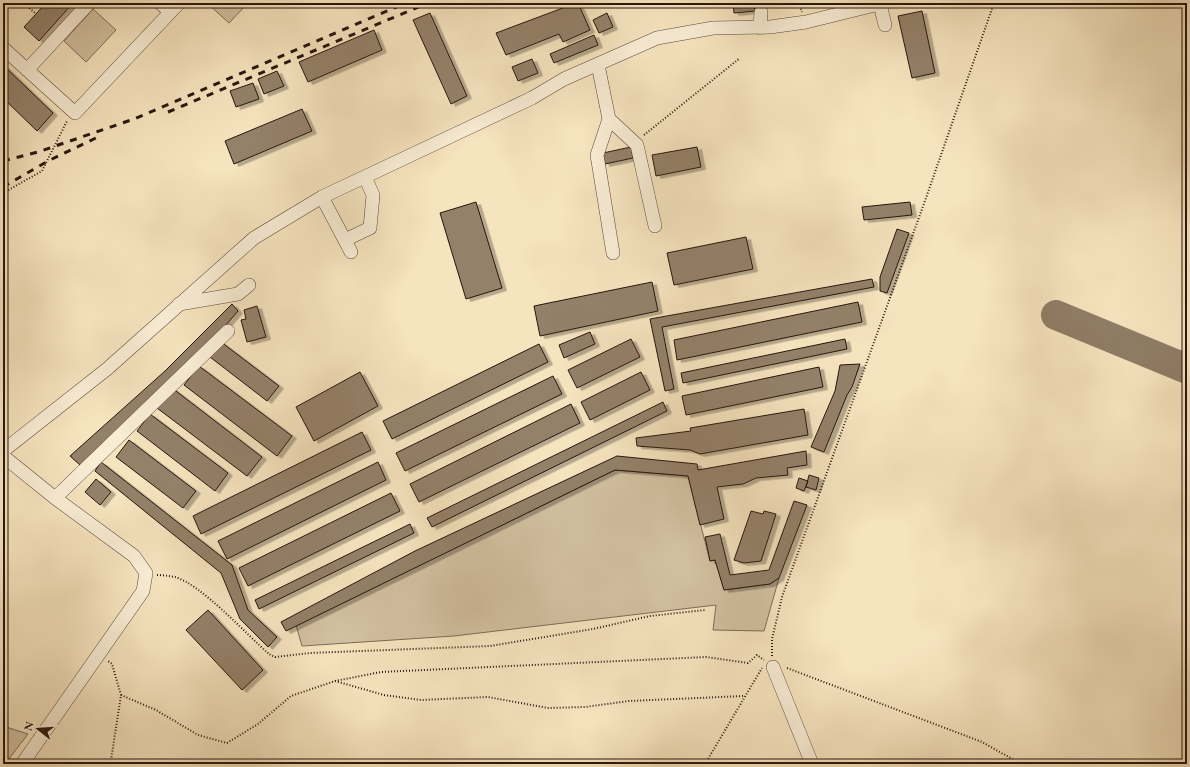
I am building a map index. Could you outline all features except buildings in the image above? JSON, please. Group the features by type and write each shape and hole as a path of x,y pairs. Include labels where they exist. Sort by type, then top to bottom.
{"street":[{"path":"27,70 89,3"},
{"path":"3,48 75,114 174,8 160,3"},
{"path":"3,451 107,369 254,238 322,197 534,102 564,79 657,38 713,28 760,28 806,22 881,3 885,26"},
{"path":"760,28 761,12"},
{"path":"598,65 610,119 637,145 655,226"},
{"path":"610,119 596,155 613,253"},
{"path":"345,240 370,228 373,195 364,177"},
{"path":"322,197 352,252"},
{"path":"179,304 238,294 249,285"},
{"path":"55,498 228,331"},
{"path":"3,456 55,498 134,556 146,573 143,591 22,764"},
{"path":"773,667 812,764"}],"path":[{"path":"28,7 32,3"},
{"path":"773,667 772,639 782,597 910,243 994,3"},
{"path":"25,4 36,14"},
{"path":"3,12 8,6"},
{"path":"642,136 740,58"},
{"path":"3,194 42,171 72,111"},
{"path":"146,573 176,578 196,589 214,603 269,654 275,657 310,653 490,646 593,630 650,616 705,610"},
{"path":"100,654 112,664 121,695 111,760 106,764"},
{"path":"121,695 156,710 198,735 227,743 258,724 291,696 335,681 381,672 698,657 748,663 756,655 773,667"},
{"path":"706,764 761,668 773,667 790,668 982,742 1021,764"},
{"path":"335,681 384,695 421,700 488,697 548,708 585,707 629,701 744,696"}],"shaded area":[{"path":"207,3 248,3 229,23"},
{"path":"93,9 116,30 86,62 64,41"},
{"path":"615,470 688,476 710,561 715,560 724,590 770,584 779,578 764,631 713,630 716,605 454,636 302,646 296,625"},
{"path":"3,726 28,734 5,764 3,764"}],"taxiway":[{"path":"1056,315 1187,369"}],"railway":[{"path":"3,161 38,152 134,119 406,3"},
{"path":"168,112 428,3"},
{"path":"3,187 48,161 100,136"}]}
